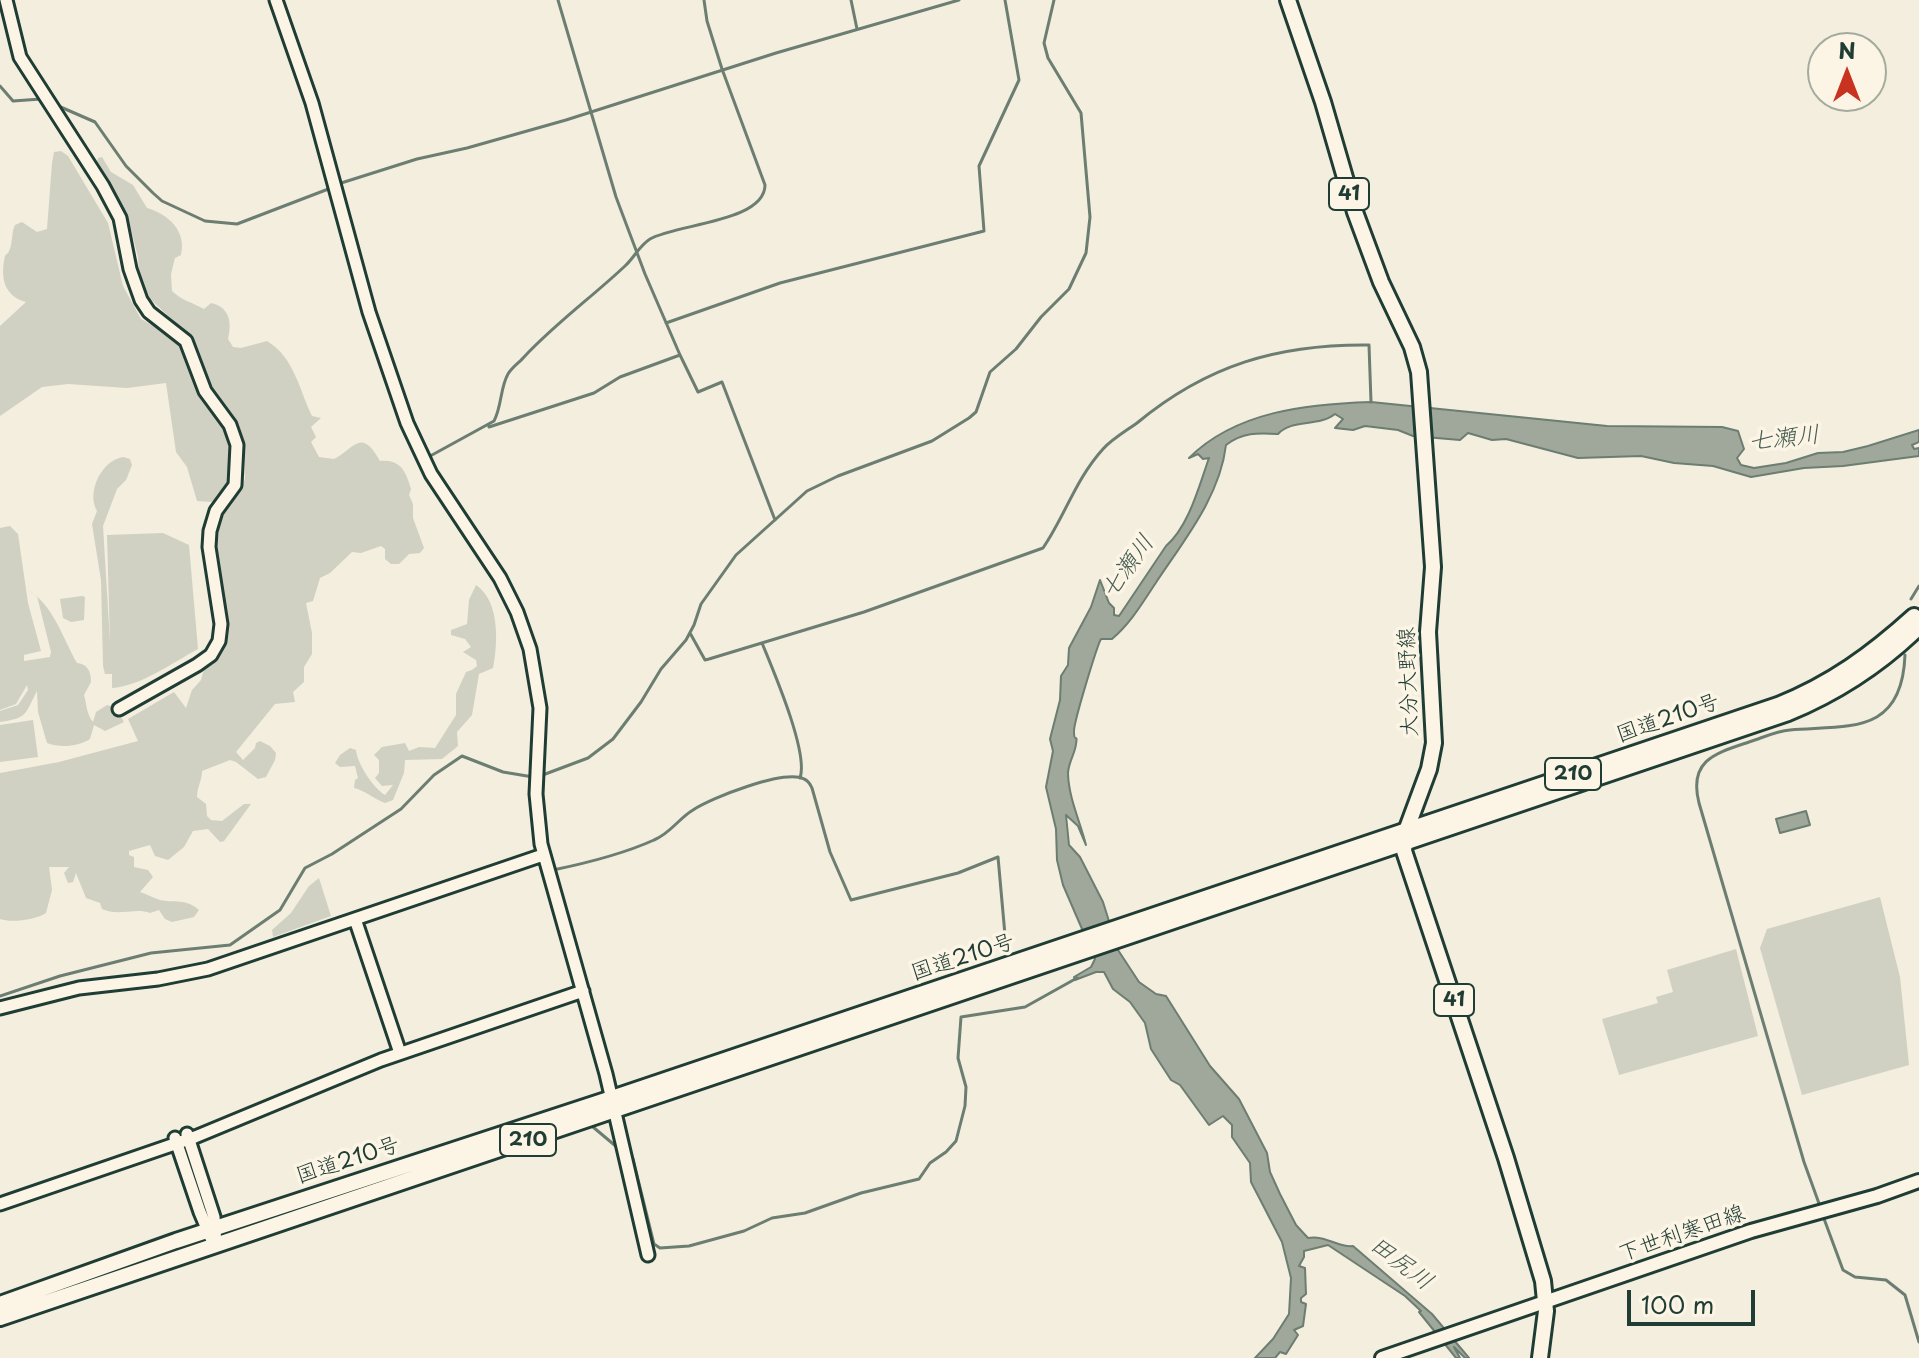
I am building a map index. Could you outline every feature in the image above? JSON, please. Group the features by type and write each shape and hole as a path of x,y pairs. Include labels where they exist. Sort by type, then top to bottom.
{"main road":[{"name":"大分大野線","path":"1288,0 1323,102 1355,212 1381,282 1412,347 1420,384 1433,567 1428,632 1434,743 1429,769 1405,837"},
{"name":"国道210号","path":"0,1318 613,1104 1405,837 1804,707 1859,676 1917,618"},
{"name":"国道210号","path":"1405,837 1810,693 1846,672 1917,618"},
{"name":"41","path":"1405,837 1407,858 1519,1197 1546,1302 1540,1358"},
{"name":"国道210号","path":"0,1304 211,1229 613,1104"},
{"name":"下世利寒田線","path":"1382,1358 1751,1231 1919,1181"}],"street":[{"path":"6,0 20,57 103,186 120,218 130,269 141,300 149,312 186,341 205,391 230,425 237,445 235,485 216,511 210,531 209,547 221,624 219,641 211,655 197,665 119,709"},
{"path":"276,0 312,103 369,312 407,423 431,474 500,578 517,612 530,649 540,708 536,794 543,855 613,1104 648,1255"},
{"path":"0,1008 79,988 197,972 543,855"},
{"path":"355,919 399,1051"},
{"path":"0,1204 182,1139 399,1051 582,989"},
{"path":"0,1197 182,1139"},
{"path":"182,1139 216,1245"}],"shaded area":[{"path":"61,151 68,156 108,223 123,286 141,319 183,342 196,385 223,420 229,440 231,477 213,502 197,501 187,467 176,452 166,383 127,388 68,384 42,387 0,416 0,326 26,302 8,291 5,285 5,256 9,252 15,225 22,222 37,232 47,229 52,163 54,152"},
{"path":"102,157 111,172 133,185 147,208 169,219 178,231 182,246 171,274 172,291 204,309 211,303 222,308 228,316 228,339 233,347 267,341 284,356 312,416 321,418 311,427 316,437 311,442 319,457 334,459 358,443 363,443 380,461 393,462 401,468 411,489 409,495 413,518 424,548 420,553 409,554 399,564 391,564 385,559 385,549 381,546 361,553 352,552 330,573 320,578 313,601 306,603 312,633 312,654 304,667 304,682 293,692 295,702 275,704 236,752 243,760 256,743 260,741 270,746 276,753 266,777 258,779 230,760 202,771 197,797 206,804 207,816 211,820 222,821 244,804 251,804 224,841 220,842 208,829 193,831 184,847 168,860 155,856 150,845 129,851 129,855 134,857 134,867 148,870 153,877 140,892 160,900 189,904 199,910 194,917 172,922 165,919 159,910 150,913 102,909 100,903 86,898 76,873 73,882 68,883 64,873 69,867 49,867 52,890 46,913 30,919 5,920 0,919 0,773 59,762 138,741 128,719 174,692 186,708 204,669 227,639 228,620 212,536 220,517 242,490 245,478 244,442 239,425 210,385 192,338 150,299 139,276 138,257 127,214 97,162"},
{"path":"1371,402 1607,426 1722,427 1738,431 1744,449 1737,458 1741,465 1754,468 1786,463 1818,453 1843,452 1919,430 1919,442 1912,445 1914,449 1919,448 1919,456 1751,477 1713,466 1641,456 1578,458 1506,439 1492,440 1468,433 1460,440 1413,436 1398,430 1365,426 1353,430 1335,428 1343,419 1335,414 1290,426 1278,434 1245,436 1226,445 1217,482 1190,533 1131,619 1112,639 1101,639 1077,715 1074,732 1077,739 1068,774 1086,845 1078,826 1066,815 1069,845 1080,857 1103,902 1118,950 1139,982 1156,994 1166,996 1210,1066 1239,1099 1267,1153 1270,1172 1296,1225 1308,1238 1353,1246 1432,1314 1469,1358 1454,1347 1460,1358 1456,1358 1421,1311 1405,1296 1328,1245 1304,1251 1299,1266 1305,1268 1306,1294 1301,1298 1301,1302 1306,1304 1303,1326 1294,1330 1298,1335 1286,1354 1280,1352 1275,1358 1255,1358 1273,1339 1289,1314 1291,1278 1282,1242 1251,1182 1250,1163 1232,1137 1232,1125 1223,1116 1209,1125 1180,1085 1171,1080 1151,1049 1145,1023 1130,1002 1113,989 1104,972 1075,980 1074,977 1091,967 1095,959 1063,885 1057,860 1056,829 1046,787 1053,751 1050,739 1060,700 1061,676 1068,665 1069,648 1091,607 1100,580 1114,608 1114,615 1119,616 1181,528 1192,505 1209,458 1203,459 1198,454 1189,458 1208,442 1251,420 1298,408"},
{"path":"115,459 130,459 132,465 126,480 117,489 103,526 110,642 107,535 163,533 189,545 198,649 145,678 112,688 112,674 105,674 103,666 101,580 92,524 97,511 93,495 103,470"},
{"path":"10,526 18,534 28,603 41,651 24,655 24,661 50,657 37,597 51,613 77,663 84,665 89,672 91,682 84,695 93,722 96,712 107,705 115,707 124,722 105,731 94,725 90,739 80,744 63,746 47,743 38,712 37,691 24,714 0,722 0,711 18,705 28,690 27,685 16,704 0,710 0,528"},
{"path":"476,585 484,592 493,612 495,658 493,668 479,674 472,715 457,732 458,746 442,759 405,760 404,773 393,800 385,803 354,788 358,778 355,766 340,767 335,763 340,755 350,748 356,750 366,775 385,795 393,785 382,786 375,778 379,773 379,760 374,755 382,747 405,743 409,751 419,747 435,748 456,715 456,694 466,672 477,666 476,660 463,652 471,647 465,639 451,635 451,630 467,624 469,600"},
{"path":"85,597 84,620 71,622 63,618 60,599"},
{"path":"33,720 38,757 0,762 0,725"},
{"path":"1806,811 1810,825 1780,833 1776,819"},
{"path":"319,878 331,916 273,937 272,930 291,913 309,886"},
{"path":"1880,897 1900,977 1909,1065 1802,1095 1760,948 1767,929"},
{"path":"1736,949 1758,1036 1619,1075 1602,1019 1658,1003 1656,997 1673,992 1667,970"}],"waterway":[{"path":"489,427 594,393 620,377 680,355 616,197 558,0"},
{"path":"432,455 494,421 505,379 512,369 549,332 625,266 646,242 662,234 735,214 751,207 761,197 765,185 722,69 704,0"},
{"path":"851,0 857,29"},
{"path":"338,184 417,159 566,120 776,53 959,0"},
{"path":"666,323 780,283 984,231 979,166 1019,80 1005,0"},
{"path":"540,776 588,758 613,739 661,669 686,640 701,604 736,555 807,491 838,476 932,441 969,418 976,412 990,372 1016,349 1041,317 1069,289 1086,253 1090,217 1081,113 1048,58 1044,43 1054,0"},
{"path":"0,86 13,101 41,99"},
{"path":"56,105 95,122 126,166 162,201 205,221 237,224 331,188"},
{"path":"690,633 705,660 864,612 1043,548 1085,473 1107,445 1190,386 1245,362 1304,349 1369,345 1371,402"},
{"path":"680,355 698,392 722,382 775,520"},
{"path":"1911,599 1919,586"},
{"path":"762,643 795,731 800,778"},
{"path":"1821,1209 1804,1162 1699,803 1698,777 1701,768 1716,755 1769,735 1790,730 1851,725 1883,713 1894,700 1902,681 1905,655"},
{"path":"0,996 60,976 151,953 230,945 280,910 305,868 401,809 434,775 462,756 503,772 533,777"},
{"path":"553,870 605,858 642,845 660,837 688,814 715,799 765,781 794,777 806,780 812,788 830,852 851,900 958,873 998,857 1005,935 1001,940"},
{"path":"630,1157 654,1244 660,1248 689,1246 744,1231 772,1218 805,1213 861,1193 919,1179 930,1163 956,1141 965,1106 966,1087 958,1058 961,1017 1025,1007 1077,978"},
{"path":"593,1127 618,1148"},
{"path":"1823,1216 1843,1270 1855,1277 1886,1280 1905,1295 1919,1342"}],"water label":[{"name":"七瀬川","path":"1784,439"},
{"name":"七瀬川","path":"1128,567"},
{"name":"田尻川","path":"1401,1264"}]}
